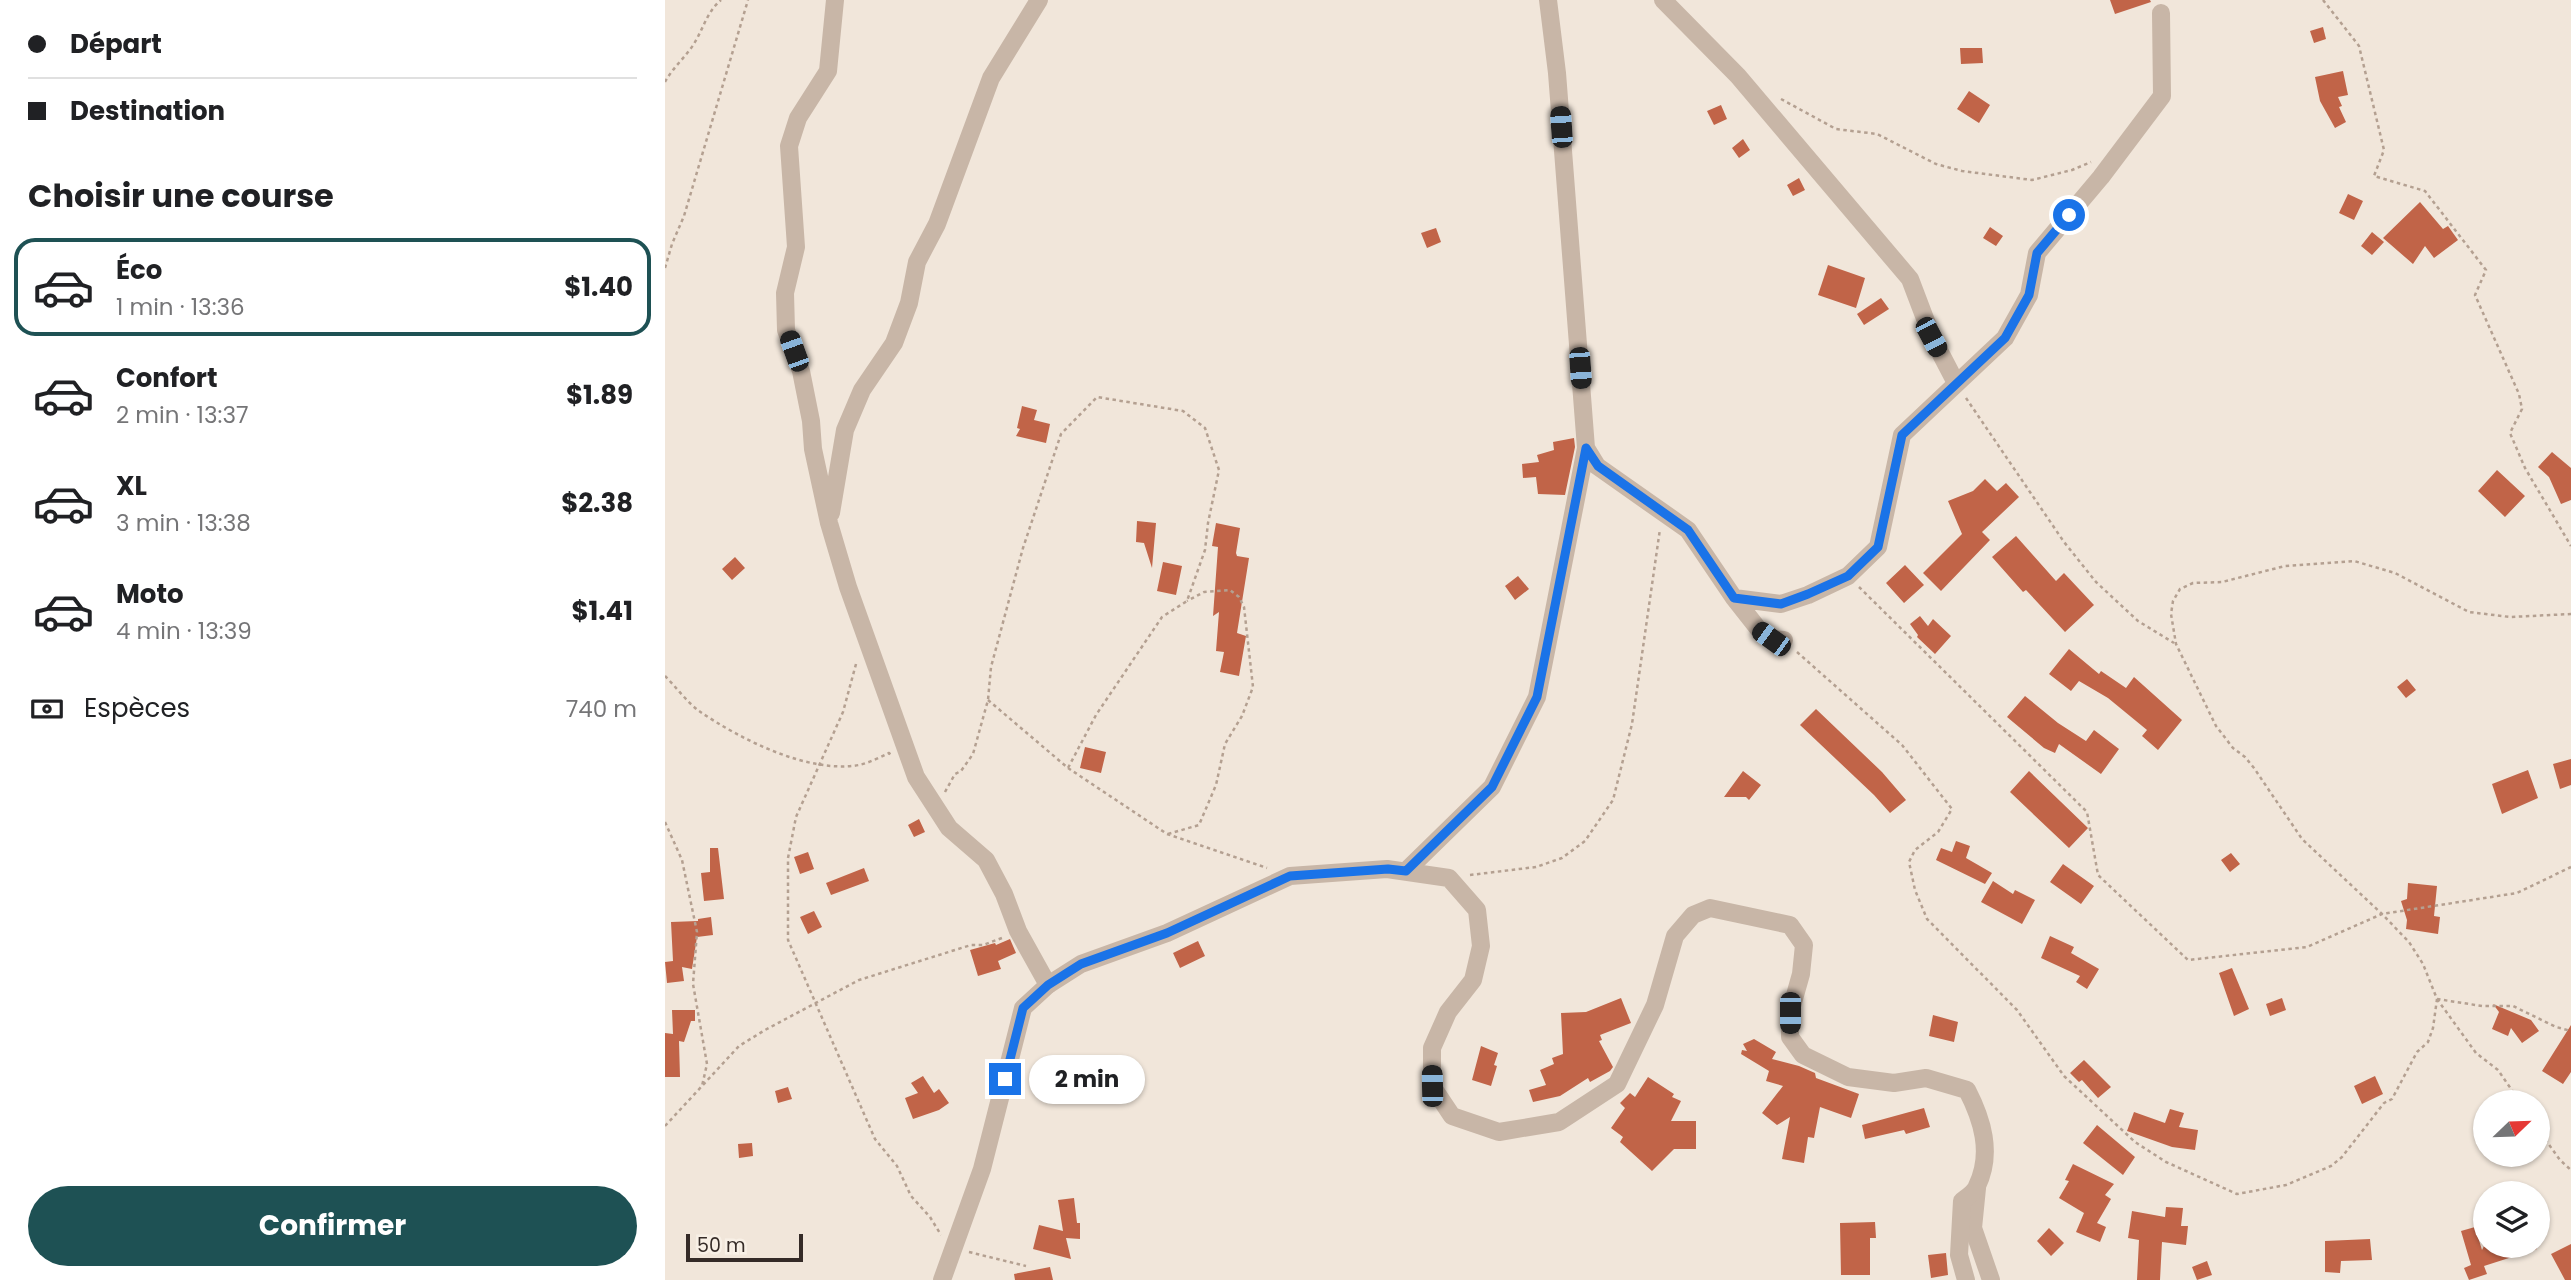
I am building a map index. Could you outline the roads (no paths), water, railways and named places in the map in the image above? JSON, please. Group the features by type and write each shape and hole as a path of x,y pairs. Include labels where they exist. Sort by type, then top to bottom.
{"street":[{"path":"835,0 828,71 798,118 789,146 796,247 785,293 786,330 801,371 811,421 813,449 829,523 848,587 916,777 949,828 986,860 1005,894 1018,931 1048,985"},
{"path":"829,523 845,430 862,390 894,344 909,303 917,262 937,224 991,78 1039,0"},
{"path":"1406,871 1492,787 1537,697 1586,448 1557,74 1548,0"},
{"path":"1663,0 1738,76 1910,279 1931,337 1956,383"},
{"path":"1734,598 1781,604 1848,576 1878,547 1902,435 2005,338 2029,295 2037,253 2101,177 2162,96 2161,13"},
{"path":"1586,448 1598,466 1688,530 1760,631 1771,639 1784,640"},
{"path":"942,1280 982,1169 1023,1008 1048,985 1081,964 1167,933 1290,876 1388,869 1449,878 1477,910 1481,946 1473,980 1448,1012 1432,1048 1432,1086 1452,1116 1499,1132 1559,1122 1618,1084 1655,1005 1675,936 1693,915 1710,908 1790,925 1804,945 1801,974 1790,1013 1790,1037 1803,1055 1848,1077 1893,1083 1926,1078 1967,1090 1980,1115 1986,1154 1977,1188 1973,1228 1991,1280"},
{"path":"1966,1280 1959,1255 1962,1201 1977,1188"}]}
